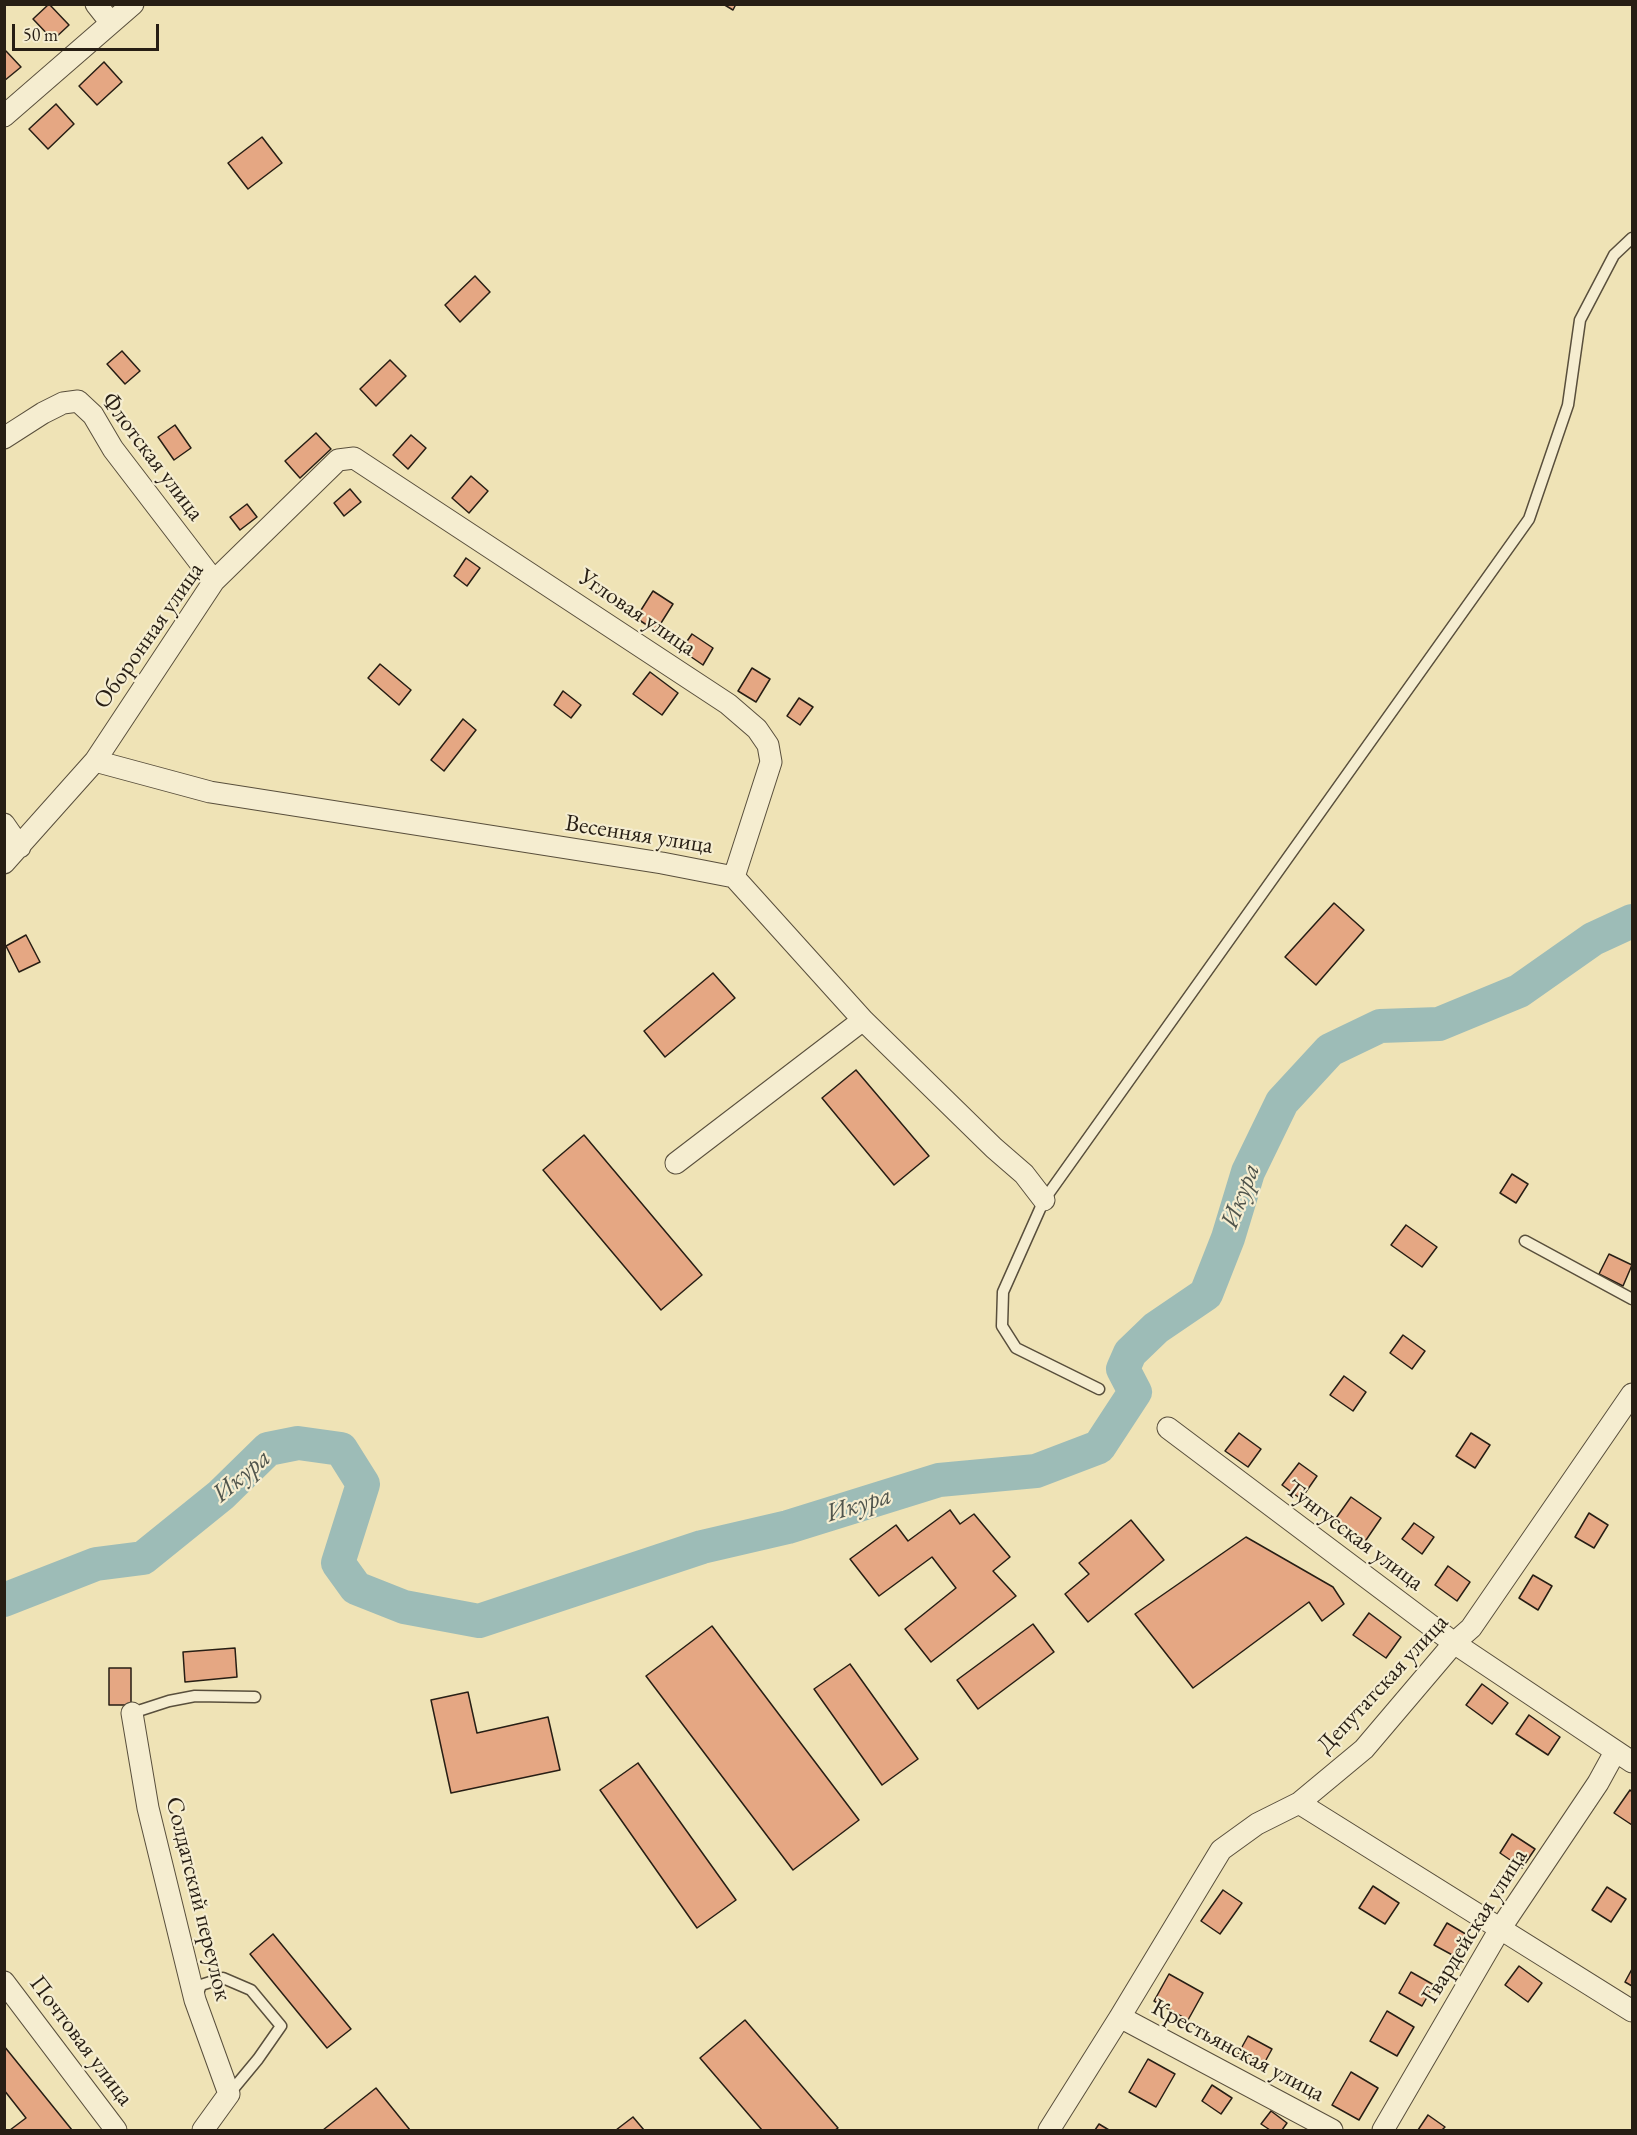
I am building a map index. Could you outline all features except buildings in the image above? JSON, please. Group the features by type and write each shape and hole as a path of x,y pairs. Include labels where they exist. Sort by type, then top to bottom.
{"street":[{"path":"96,4 111,23"},
{"path":"4,116 133,4"},
{"name":"Флотская улица","path":"4,438 63,403 78,402 93,415 113,450 214,581"},
{"name":"Оборонная улица","path":"4,863 95,761 214,581 338,460 354,458"},
{"name":"Угловая улица","path":"354,458 728,704 757,729 768,745 771,762 734,877"},
{"name":"Весенняя улица","path":"95,761 210,792 662,863 734,877 863,1020 994,1148 1024,1174 1044,1200"},
{"path":"4,824 20,847"},
{"path":"676,1163 863,1020"},
{"name":"Депутатская улица","path":"1049,2130 1221,1850 1257,1824 1299,1803 1364,1749 1454,1643 1471,1628 1632,1394"},
{"name":"Тунгусская улица","path":"1168,1428 1454,1643 1624,1757"},
{"name":"Солдатский переулок","path":"132,1713 148,1808 195,2000 230,2094"},
{"path":"1592,1734 1598,1755 1598,1783"},
{"name":"Гвардейская улица","path":"1383,2130 1500,1929 1598,1783 1624,1757"},
{"path":"1299,1803 1632,2011"},
{"name":"Почтовая улица","path":"4,1982 116,2130"},
{"name":"Крестьянская улица","path":"1120,2017 1332,2130"},
{"path":"203,2130 230,2094"}],"lane":[{"path":"1099,1389 1016,1348 1002,1326 1003,1292 1044,1200 1529,519 1568,405 1580,320 1614,255 1632,238"},
{"path":"1525,1241 1632,1299"},
{"path":"132,1713 169,1701 195,1696 255,1697"},
{"path":"195,2000 201,1985 222,1978 250,1990 281,2026 230,2094"}],"waterway":[{"name":"Икура","path":"4,1600 96,1564 143,1558 221,1495 268,1449 298,1443 341,1449 363,1484 338,1563 356,1588 404,1607 479,1621 702,1547 788,1527 939,1480 1036,1471 1099,1447 1135,1392 1123,1369 1130,1353 1156,1328 1206,1294 1228,1238 1248,1172 1282,1102 1330,1050 1380,1026 1439,1024 1519,991 1593,939 1632,921"}]}
